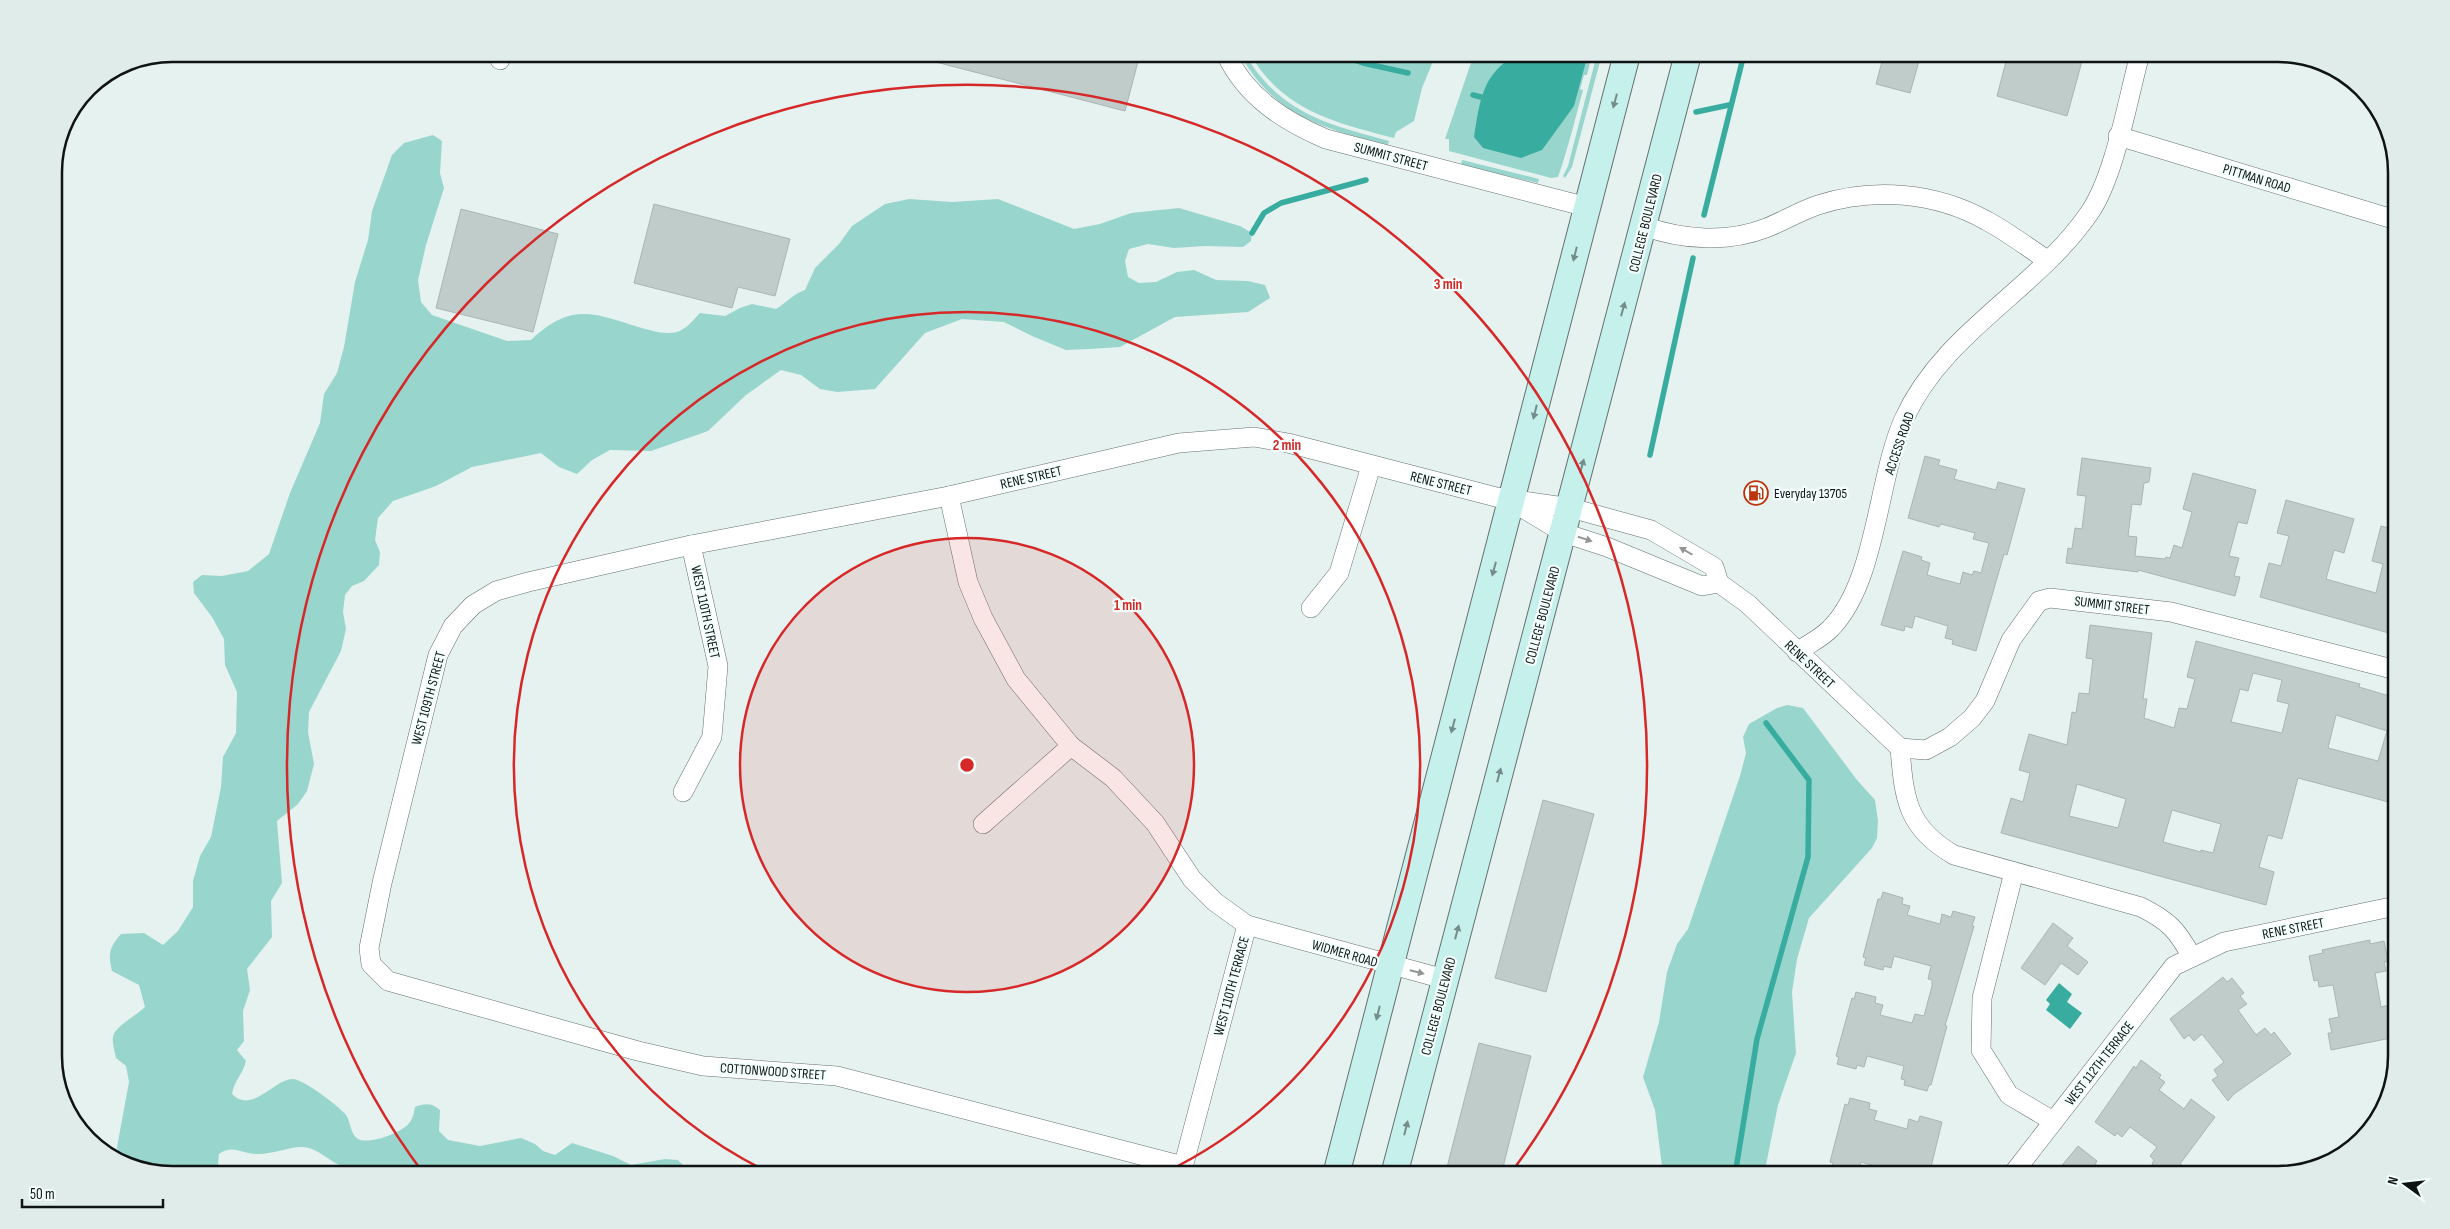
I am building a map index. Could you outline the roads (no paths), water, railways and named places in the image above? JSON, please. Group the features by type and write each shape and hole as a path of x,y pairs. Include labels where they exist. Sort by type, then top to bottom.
{"main road":[{"path":"1338,1166 1625,62"},
{"name":"COLLEGE BOULEVARD","path":"1396,1166 1444,979 1571,508 1686,62"}],"street":[{"name":"SUMMIT STREET","path":"1231,62 1242,79 1266,106 1294,126 1326,139 1587,207"},
{"name":"ACCESS ROAD","path":"1797,652 1831,629 1848,605 1860,579 1895,444 1904,419 1925,381 1952,348 2031,278 2070,238 2091,210 2106,177 2138,62"},
{"name":"PITTMAN ROAD","path":"2118,136 2387,217"},
{"path":"1644,226 1661,232 1701,238 1741,234 1764,229 1826,203 1876,194 1908,195 1946,203 1986,220 2047,260"},
{"name":"RENE STREET","path":"691,545 949,496 1180,443 1254,437 1288,443 1512,501 1571,508 1651,530 1714,567 1719,582 1748,604 1900,748"},
{"path":"1310,608 1339,573 1371,466"},
{"name":"WEST 110TH TERRACE","path":"949,496 968,582 983,618 1016,678 1071,746 1113,778 1155,823 1192,879 1215,902 1247,925 1183,1166"},
{"name":"RENE STREET","path":"1512,501 1564,533 1607,547 1702,586 1719,582"},
{"name":"WEST 110TH STREET","path":"683,792 712,737 718,666 691,545"},
{"name":"WEST 109TH STREET","path":"371,964 369,948 382,883 438,655 453,626 473,605 496,591 691,545"},
{"name":"SUMMIT STREET","path":"1900,748 1926,750 1950,736 1972,718 1985,700 2011,640 2039,601 2050,598 2171,612 2388,668"},
{"path":"983,824 1071,746"},
{"path":"1900,748 1909,810 1934,844 1954,855 2141,907 2163,918 2180,936 2192,957"},
{"path":"2014,872 1982,998 1982,1050 2009,1095 2053,1121"},
{"name":"RENE STREET","path":"2192,957 2224,942 2388,908"},
{"name":"WIDMER ROAD","path":"1247,925 1390,966 1444,979"},
{"name":"WEST 112TH TERRACE","path":"2019,1166 2174,966 2192,957"},
{"name":"COTTONWOOD STREET","path":"371,964 388,981 638,1051 703,1066 837,1076 1164,1166"}],"waterway":[{"path":"1360,62 1408,73"},
{"path":"1704,215 1742,62"},
{"path":"1473,95 1481,97"},
{"path":"1696,112 1729,105"},
{"path":"1252,233 1264,213 1281,203 1366,180"},
{"path":"1650,455 1693,258"},
{"path":"1736,1166 1757,1039 1808,857 1809,780 1766,723"}],"place":[{"name":"Everyday 13705","path":"1756,493"}]}
